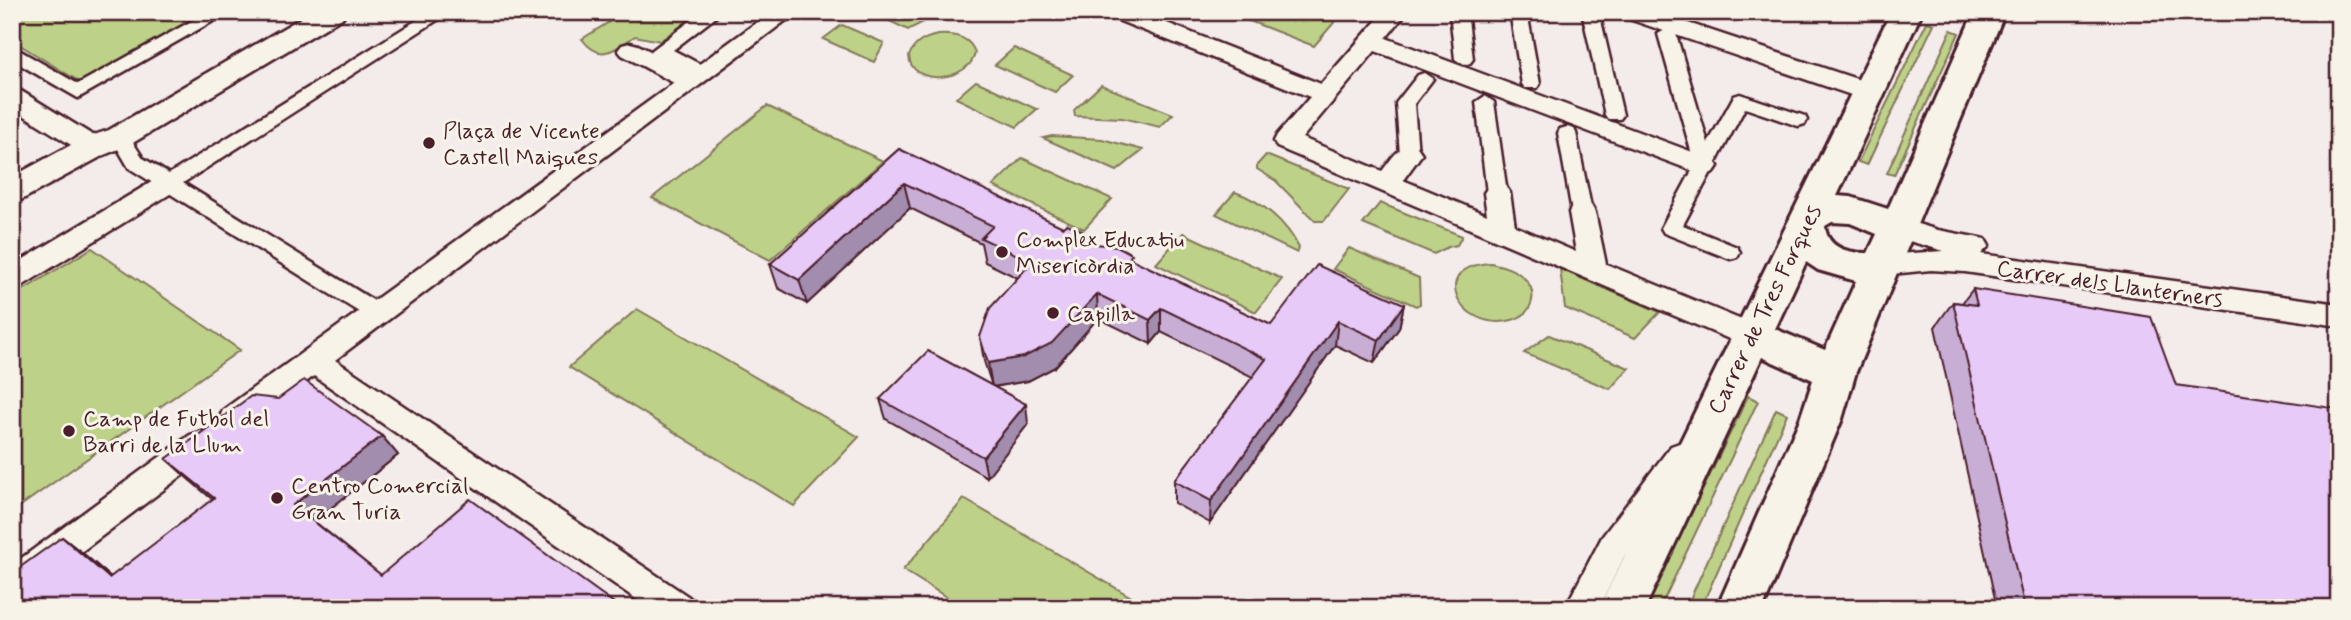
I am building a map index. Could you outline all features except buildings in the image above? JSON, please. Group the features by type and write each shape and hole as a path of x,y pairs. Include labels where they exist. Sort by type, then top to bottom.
{"main road":[{"name":"Carrer de Tres Forques","path":"1622,608 1907,12"},
{"path":"1740,608 1821,419 1836,372 1983,14"},
{"path":"1881,265 1853,268 1825,257 1811,246 1805,234 1806,221 1818,211 1831,207 1848,209 1897,228"},
{"path":"1751,336 1836,372"}],"street":[{"path":"15,56 78,92 221,12"},
{"path":"12,191 106,142 332,12"},
{"path":"12,279 442,12"},
{"path":"697,77 660,51 714,12"},
{"path":"12,584 786,12"},
{"path":"1118,12 1326,95"},
{"path":"1396,12 1286,141 1751,336"},
{"path":"1458,12 1464,59"},
{"path":"1518,12 1531,84"},
{"path":"1590,12 1614,115"},
{"path":"1631,12 1869,92"},
{"path":"1667,34 1705,166"},
{"path":"1371,41 1705,166"},
{"path":"630,51 697,77"},
{"path":"1387,183 1409,153 1405,103 1424,79"},
{"path":"12,97 106,142 377,313"},
{"path":"1730,252 1671,228 1740,100 1798,120"},
{"path":"1485,102 1503,232"},
{"path":"1567,133 1593,270"},
{"name":"Carrer dels Llanterners","path":"1897,228 1951,243 2339,297"},
{"name":"Carrer dels Llanterners","path":"1881,265 1931,260 1965,262 2339,315"},
{"path":"313,360 677,608"},
{"path":"1582,608 1613,547 1714,413"}],"green space":[{"path":"12,12 205,12 80,82 12,40"},
{"path":"625,12 700,12 660,41 635,36 608,52 602,52 595,51 582,39"},
{"path":"871,12 926,12 935,16 908,30"},
{"path":"1254,12 1343,12 1314,46 1247,20"},
{"path":"1927,22 1934,24 1867,165 1858,162"},
{"path":"842,25 884,43 874,62 823,39"},
{"path":"1951,30 1959,33 1894,175 1887,173"},
{"path":"938,35 955,36 973,47 975,53 963,70 941,77 919,73 912,66 909,56 911,51 920,42"},
{"path":"1014,48 1073,75 1055,92 995,65"},
{"path":"976,81 1037,109 1017,127 956,98"},
{"path":"1101,85 1173,114 1160,127 1122,118 1075,116 1074,110"},
{"path":"767,106 883,161 770,260 652,198"},
{"path":"1052,136 1102,139 1143,150 1117,171 1043,138"},
{"path":"1266,155 1349,189 1324,221 1315,221 1276,181 1257,169 1257,165"},
{"path":"1022,158 1112,199 1084,229 993,186"},
{"path":"1235,192 1255,201 1281,222 1299,248 1297,253 1216,214"},
{"path":"1380,203 1462,236 1457,245 1434,254 1363,224"},
{"path":"1183,233 1282,279 1256,312 1156,264"},
{"name":"Camp de Futbol del Barri de la Llum","path":"92,248 240,350 12,512 12,297"},
{"path":"1349,248 1419,278 1420,304 1416,306 1333,269"},
{"path":"1491,263 1513,270 1529,285 1532,291 1531,303 1529,309 1519,317 1494,322 1478,317 1466,309 1458,298 1455,286 1459,275 1471,267"},
{"path":"1560,269 1660,312 1635,338 1565,308"},
{"path":"637,309 859,437 794,506 569,367"},
{"path":"1549,335 1629,368 1610,389 1524,353"},
{"path":"1748,396 1758,401 1660,608 1646,608"},
{"path":"1776,409 1787,414 1701,608 1686,608"},
{"path":"964,499 1150,608 964,608 903,570"}],"place":[{"name":"Plaça de Vicente Castell Maiques","path":"429,143"},
{"name":"Complex Educatiu Misericòrdia","path":"1002,252"},
{"name":"Capilla","path":"1053,313"},
{"name":"Camp de Futbol del Barri de la Llum","path":"69,431"},
{"name":"Centro Comercial Gran Turia","path":"277,498"}]}
